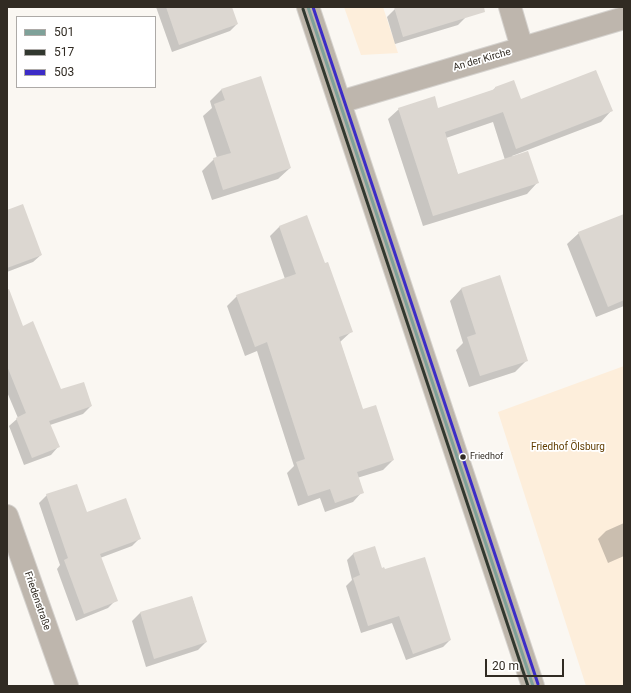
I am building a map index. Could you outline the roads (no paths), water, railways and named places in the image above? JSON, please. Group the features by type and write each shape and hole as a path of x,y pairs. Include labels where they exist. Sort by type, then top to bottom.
{"street":[{"path":"308,7 533,686"},
{"path":"510,7 522,48"},
{"name":"An der Kirche","path":"340,102 624,18"},
{"name":"Friedenstraße","path":"7,516 67,686"}],"place":[{"name":"Friedhof","path":"463,457"}],"park label":[{"name":"Friedhof Ölsburg","path":"568,447"}]}
